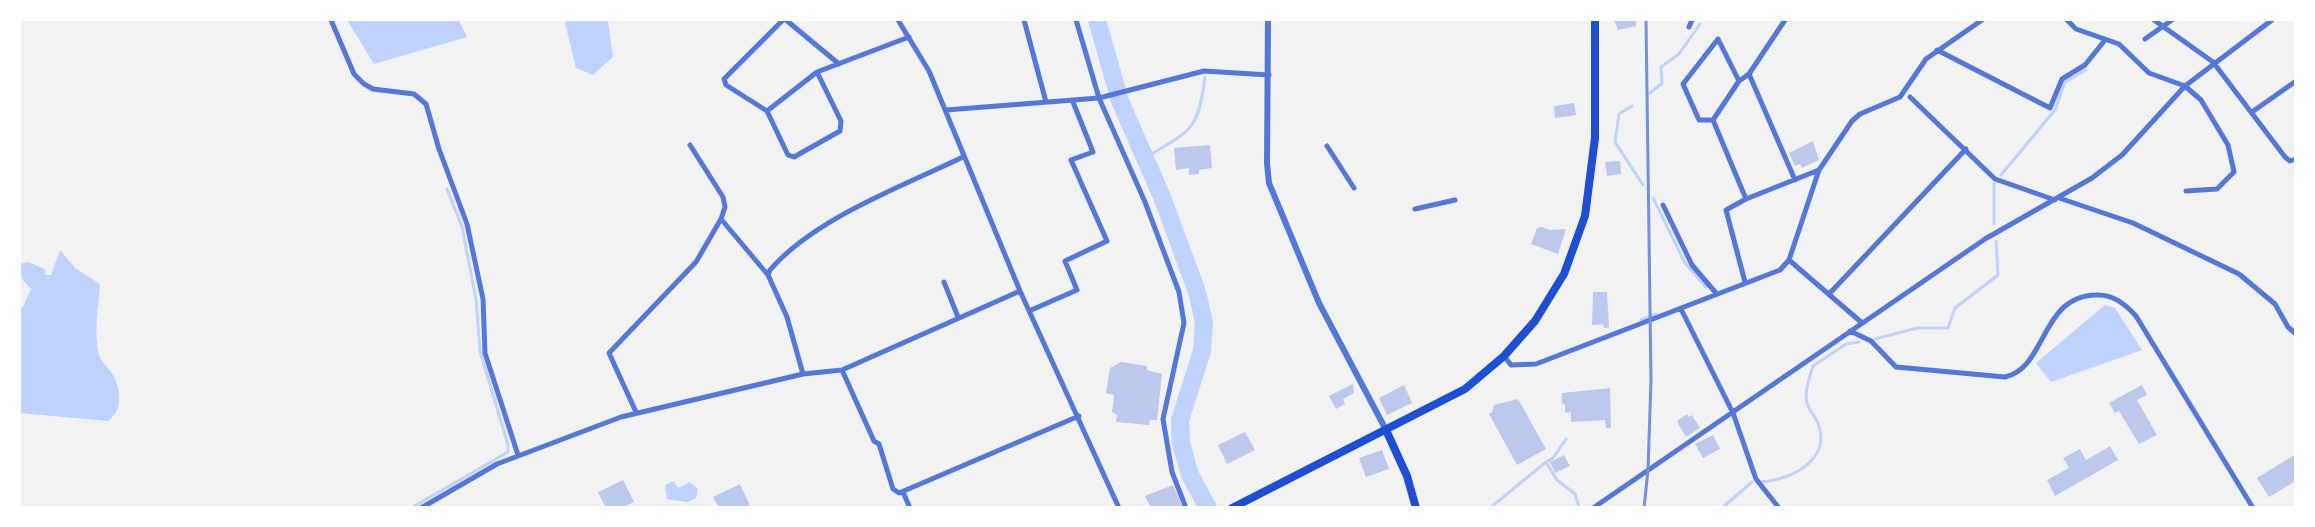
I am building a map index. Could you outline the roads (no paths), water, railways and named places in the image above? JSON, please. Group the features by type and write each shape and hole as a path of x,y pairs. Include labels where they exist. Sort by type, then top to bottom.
{"main road":[{"path":"1232,507 1465,389 1504,356 1534,321 1564,274 1585,216 1595,138 1595,20"},
{"path":"1386,430 1407,476 1416,507"}],"street":[{"path":"331,20 354,74 364,84 373,89 414,94 426,104 439,149 467,224 483,299 485,353 518,455"},
{"path":"817,72 841,121 840,131 794,157 788,155 767,111 726,85 724,79 785,20 838,64"},
{"path":"898,20 929,71 1020,291 1119,507"},
{"path":"1024,20 1046,102"},
{"path":"1076,20 1101,98 1145,202 1179,292 1184,323 1163,419 1172,472 1186,507"},
{"path":"1268,20 1267,163 1269,183 1319,303 1386,430"},
{"path":"1689,27 1692,20"},
{"path":"1713,120 1739,81 1749,74 1785,20"},
{"path":"1504,356 1511,365 1536,364 1780,270 1789,260 1820,170 1856,117 1900,97 1919,66 1937,50 1982,20"},
{"path":"2067,20 2076,29 2119,44 2149,73 2185,86 2201,100 2228,145 2234,172 2217,189 2186,191"},
{"path":"2154,20 2214,62 2284,157 2290,161 2295,159"},
{"path":"2145,39 2172,20"},
{"path":"1593,507 1985,239 2092,178 2122,154 2185,86 2272,20"},
{"path":"767,111 817,72 909,37"},
{"path":"1713,120 1699,120 1683,84 1718,39 1739,81"},
{"path":"1937,50 2050,108 2060,82 2085,65 2104,40"},
{"path":"946,110 1073,102 1101,98 1204,71 1269,75"},
{"path":"1749,74 1795,180"},
{"path":"2252,112 2295,81"},
{"path":"1910,97 1995,179 2133,223 2239,274 2275,304 2288,327 2295,334"},
{"path":"1029,311 1077,290 1065,261 1107,241 1071,160 1094,152 1073,102"},
{"path":"1713,120 1746,199"},
{"path":"636,412 609,353 696,262 721,219 725,207 723,197 690,146"},
{"path":"1327,146 1354,188"},
{"path":"1830,293 1966,149"},
{"path":"768,275 795,244 828,224 963,157"},
{"path":"1745,282 1726,210 1746,199 1820,170"},
{"path":"1415,209 1455,200"},
{"path":"1664,205 1692,265 1716,293"},
{"path":"721,219 768,275 787,317 803,374"},
{"path":"1789,260 1861,322"},
{"path":"944,282 958,317"},
{"path":"421,507 518,455 636,412 803,374 843,370 1020,291"},
{"path":"1850,331 1871,341 1896,367 2005,377 2014,375 2024,366 2051,321 2065,306 2082,296 2110,297 2136,316 2253,507"},
{"path":"1681,309 1733,413 1756,479 1779,507"},
{"path":"843,370 874,441 879,444 893,489 899,494 1079,416"},
{"path":"903,492 910,507"}],"water":[{"path":"347,20 459,20 467,37 374,64"},
{"path":"567,20 608,20 613,57 593,75 576,68 565,23"},
{"path":"60,250 75,268 100,284 96,328 97,346 100,358 115,379 119,396 116,412 108,421 20,413 20,309 31,289 22,279 20,264 28,262 45,269 45,275 51,275"},
{"path":"2105,305 2115,308 2142,350 2051,382 2036,363"},
{"path":"674,481 678,488 690,482 698,489 696,498 687,502 667,499 665,485"}],"waterway":[{"path":"1097,20 1120,101 1162,197 1197,292 1204,322 1202,351 1180,420 1181,443 1190,475 1208,508"},
{"path":"1650,93 1662,83 1661,67 1679,54 1700,24"},
{"path":"2001,175 2055,110 2065,82 2086,70"},
{"path":"1145,158 1182,135 1195,120 1205,77"},
{"path":"1632,106 1619,114 1615,142 1643,185"},
{"path":"1994,183 1994,224"},
{"path":"411,508 508,452 508,445 480,351 476,299 462,227 447,189"},
{"path":"1653,198 1685,263 1706,287"},
{"path":"1875,339 1917,328 1948,328 1955,308 1998,275 1996,241"},
{"path":"1641,320 1656,314"},
{"path":"1761,482 1796,472 1814,457 1819,448 1821,436 1818,423 1806,398 1813,366 1846,344 1859,342"},
{"path":"1546,462 1553,458 1566,439"},
{"path":"1490,508 1546,462 1557,480 1575,494 1579,507"},
{"path":"1722,508 1752,482"}],"railway":[{"path":"1644,508 1648,470 1651,380 1646,20"}]}
